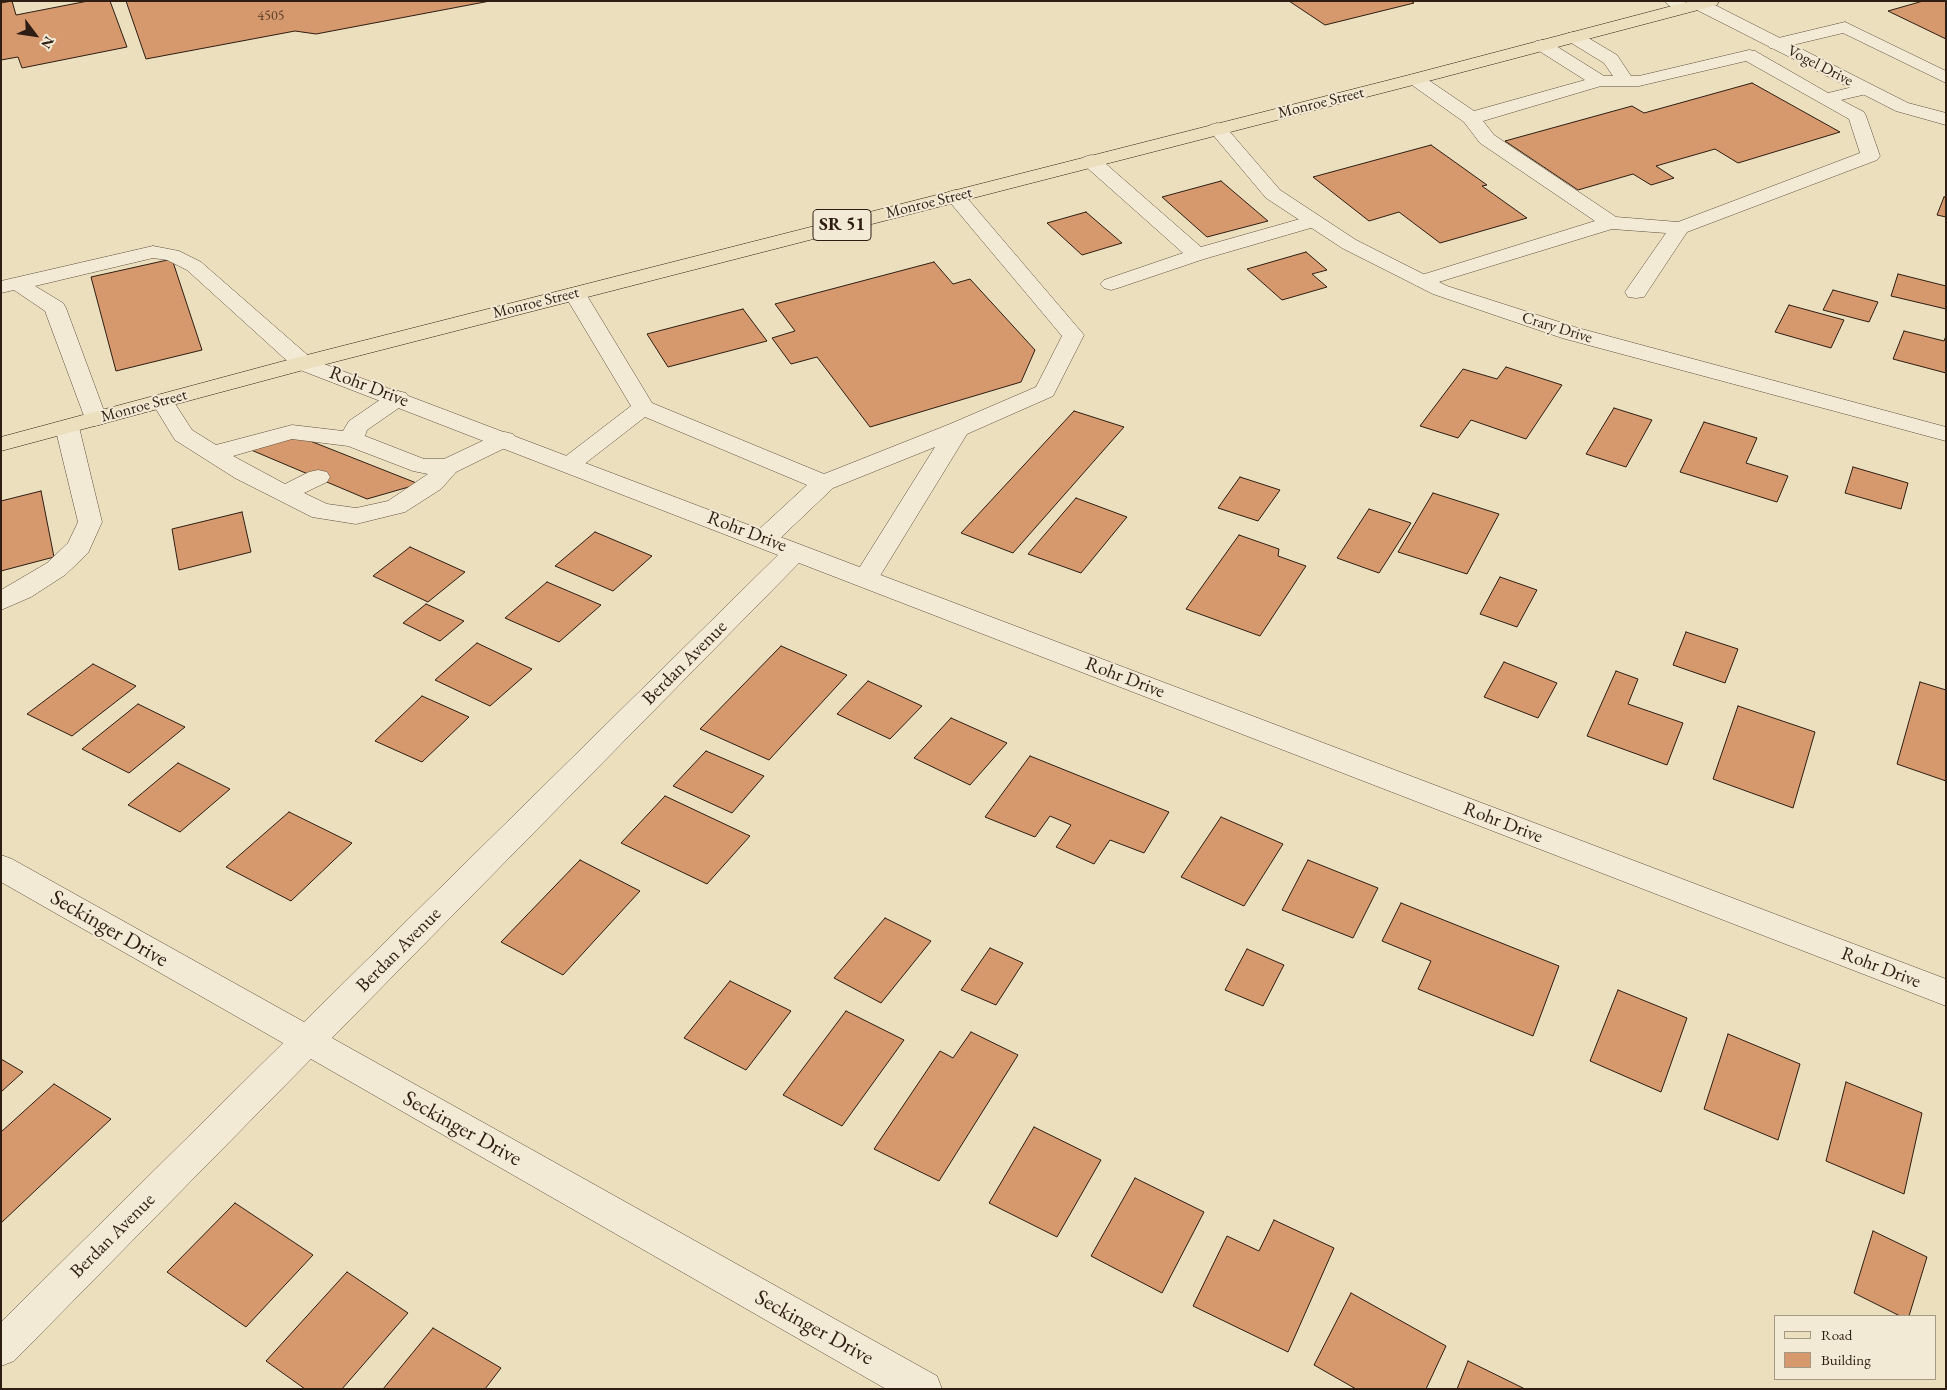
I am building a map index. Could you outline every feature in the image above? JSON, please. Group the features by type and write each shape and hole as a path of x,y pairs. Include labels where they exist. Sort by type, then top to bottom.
{"main road":[{"name":"Monroe Street","path":"1,444 304,362 1415,79 1691,4"}],"street":[{"name":"Vogel Drive","path":"1691,4 1902,107 1946,118"},
{"path":"1776,44 1845,27 1946,78"},
{"path":"1574,37 1611,59 1625,81"},
{"path":"1542,45 1600,81"},
{"path":"1422,281 1611,222 1680,228 1870,156 1857,116 1749,55 1639,81 1600,81 1471,118"},
{"path":"1722,61 1747,75"},
{"path":"1415,79 1471,118 1487,139 1611,222"},
{"path":"1825,99 1865,89"},
{"path":"1797,103 1864,140"},
{"name":"Crary Drive","path":"1217,129 1273,194 1348,244 1440,290 1570,333 1946,434"},
{"path":"1091,161 1197,255"},
{"path":"764,539 824,483 958,429 1045,391 1072,335 955,196"},
{"path":"1111,284 1197,255 1314,221"},
{"path":"1636,292 1680,228"},
{"path":"10,285 153,252 172,255 194,266 304,362"},
{"path":"10,285 55,308 95,419"},
{"path":"575,294 643,408 824,483"},
{"name":"Rohr Drive","path":"304,362 1946,993"},
{"path":"354,449 357,426 398,398"},
{"path":"162,401 182,435 244,473 321,511 356,516 396,507 432,484 448,466 505,439"},
{"path":"570,464 643,408"},
{"path":"1,601 22,591 56,568 79,547 90,522 67,426"},
{"path":"866,578 958,429"},
{"path":"214,454 247,443 292,432 354,449 378,450 421,466 448,466"},
{"path":"285,493 318,477"},
{"name":"Berdan Avenue","path":"1,1348 796,551"},
{"name":"Seckinger Drive","path":"1,867 307,1042 923,1389"}],"building":[{"path":"12,1 16,15 88,1 110,1 127,47 22,68 18,57 1,60 1,3"},
{"path":"126,1 490,1 316,34 295,31 146,59"},
{"path":"1289,1 1411,1 1414,3 1325,25"},
{"path":"1923,1 1946,1 1946,39 1888,11"},
{"path":"1752,83 1840,132 1738,163 1715,149 1656,166 1674,178 1651,185 1633,174 1578,190 1505,141 1632,106 1644,113"},
{"path":"1431,145 1487,185 1482,186 1527,218 1440,243 1399,212 1369,221 1313,177"},
{"path":"1221,181 1268,221 1207,237 1162,197"},
{"path":"1944,197 1946,197 1946,217 1937,215"},
{"path":"1086,212 1122,243 1082,255 1047,223"},
{"path":"1306,252 1327,270 1312,274 1327,287 1282,300 1247,269"},
{"path":"172,259 202,350 116,371 91,277"},
{"path":"934,262 953,284 970,279 1035,350 1021,382 870,427 817,357 791,364 772,338 795,331 775,304"},
{"path":"1898,274 1946,286 1946,309 1891,296"},
{"path":"1833,290 1878,302 1869,322 1823,310"},
{"path":"1789,305 1844,320 1831,348 1775,332"},
{"path":"743,309 767,341 668,367 647,334"},
{"path":"1904,331 1944,341 1946,336 1946,373 1893,359"},
{"path":"1506,367 1562,385 1526,439 1471,420 1458,438 1420,426 1463,369 1497,379"},
{"path":"1614,408 1652,420 1626,467 1586,454"},
{"path":"1074,411 1124,427 1013,553 961,533"},
{"path":"1704,422 1757,438 1746,463 1788,476 1777,502 1680,472"},
{"path":"295,435 419,484 367,499 244,447"},
{"path":"1853,467 1908,483 1901,509 1845,493"},
{"path":"1240,477 1280,490 1258,521 1218,508"},
{"path":"41,491 54,557 1,571 1,501"},
{"path":"1433,493 1499,514 1467,574 1398,552"},
{"path":"1076,498 1127,517 1081,573 1028,554"},
{"path":"1369,509 1411,523 1379,573 1337,558"},
{"path":"242,512 251,552 179,570 172,529"},
{"path":"595,532 652,556 613,591 555,566"},
{"path":"1239,535 1279,549 1278,556 1306,566 1260,636 1186,609"},
{"path":"410,547 465,572 428,602 373,576"},
{"path":"1500,577 1537,590 1517,627 1480,614"},
{"path":"547,582 601,605 559,642 505,618"},
{"path":"426,604 464,621 440,641 403,623"},
{"path":"1686,632 1738,649 1725,683 1673,665"},
{"path":"477,643 532,669 490,706 435,680"},
{"path":"781,646 847,675 769,760 700,729"},
{"path":"1504,662 1557,683 1538,718 1484,697"},
{"path":"93,664 136,686 72,736 27,714"},
{"path":"1616,671 1638,679 1628,704 1683,723 1667,765 1587,736"},
{"path":"868,681 922,706 890,739 837,714"},
{"path":"1920,682 1946,690 1946,781 1897,764"},
{"path":"422,696 469,717 422,762 375,741"},
{"path":"138,704 185,727 129,773 82,749"},
{"path":"1738,706 1815,732 1793,808 1713,779"},
{"path":"951,718 1007,743 970,785 914,758"},
{"path":"706,751 764,776 732,813 673,786"},
{"path":"1030,756 1169,812 1144,853 1110,840 1094,864 1056,847 1071,825 1050,816 1035,837 985,817"},
{"path":"178,763 230,789 180,832 128,805"},
{"path":"665,796 750,836 707,884 621,843"},
{"path":"289,812 352,843 291,901 226,867"},
{"path":"1221,817 1283,844 1244,906 1181,877"},
{"path":"580,860 640,891 563,975 501,942"},
{"path":"1308,860 1378,888 1353,938 1282,910"},
{"path":"1401,903 1559,966 1533,1036 1418,989 1431,961 1382,941"},
{"path":"885,918 931,941 881,1003 834,978"},
{"path":"990,948 1023,963 996,1005 961,990"},
{"path":"1247,949 1284,965 1263,1006 1225,990"},
{"path":"730,981 791,1011 746,1070 684,1038"},
{"path":"1618,990 1687,1018 1661,1092 1590,1061"},
{"path":"846,1011 904,1040 842,1126 783,1095"},
{"path":"971,1032 1018,1055 939,1181 874,1149 940,1051 953,1058"},
{"path":"1728,1034 1800,1064 1778,1140 1704,1109"},
{"path":"1,1059 23,1072 1,1092"},
{"path":"1846,1082 1922,1113 1904,1194 1826,1161"},
{"path":"54,1084 111,1119 1,1223 1,1132"},
{"path":"1034,1127 1101,1160 1057,1237 989,1203"},
{"path":"1135,1178 1204,1212 1162,1293 1091,1256"},
{"path":"235,1203 313,1255 246,1327 167,1272"},
{"path":"1274,1220 1334,1248 1288,1352 1193,1306 1227,1236 1259,1251"},
{"path":"1873,1231 1927,1257 1909,1315 1898,1315 1854,1293"},
{"path":"347,1272 408,1313 342,1389 305,1389 266,1361"},
{"path":"1351,1293 1446,1346 1426,1389 1356,1389 1314,1365"},
{"path":"433,1328 501,1368 485,1389 383,1389"},
{"path":"1468,1361 1525,1389 1457,1389"}]}
